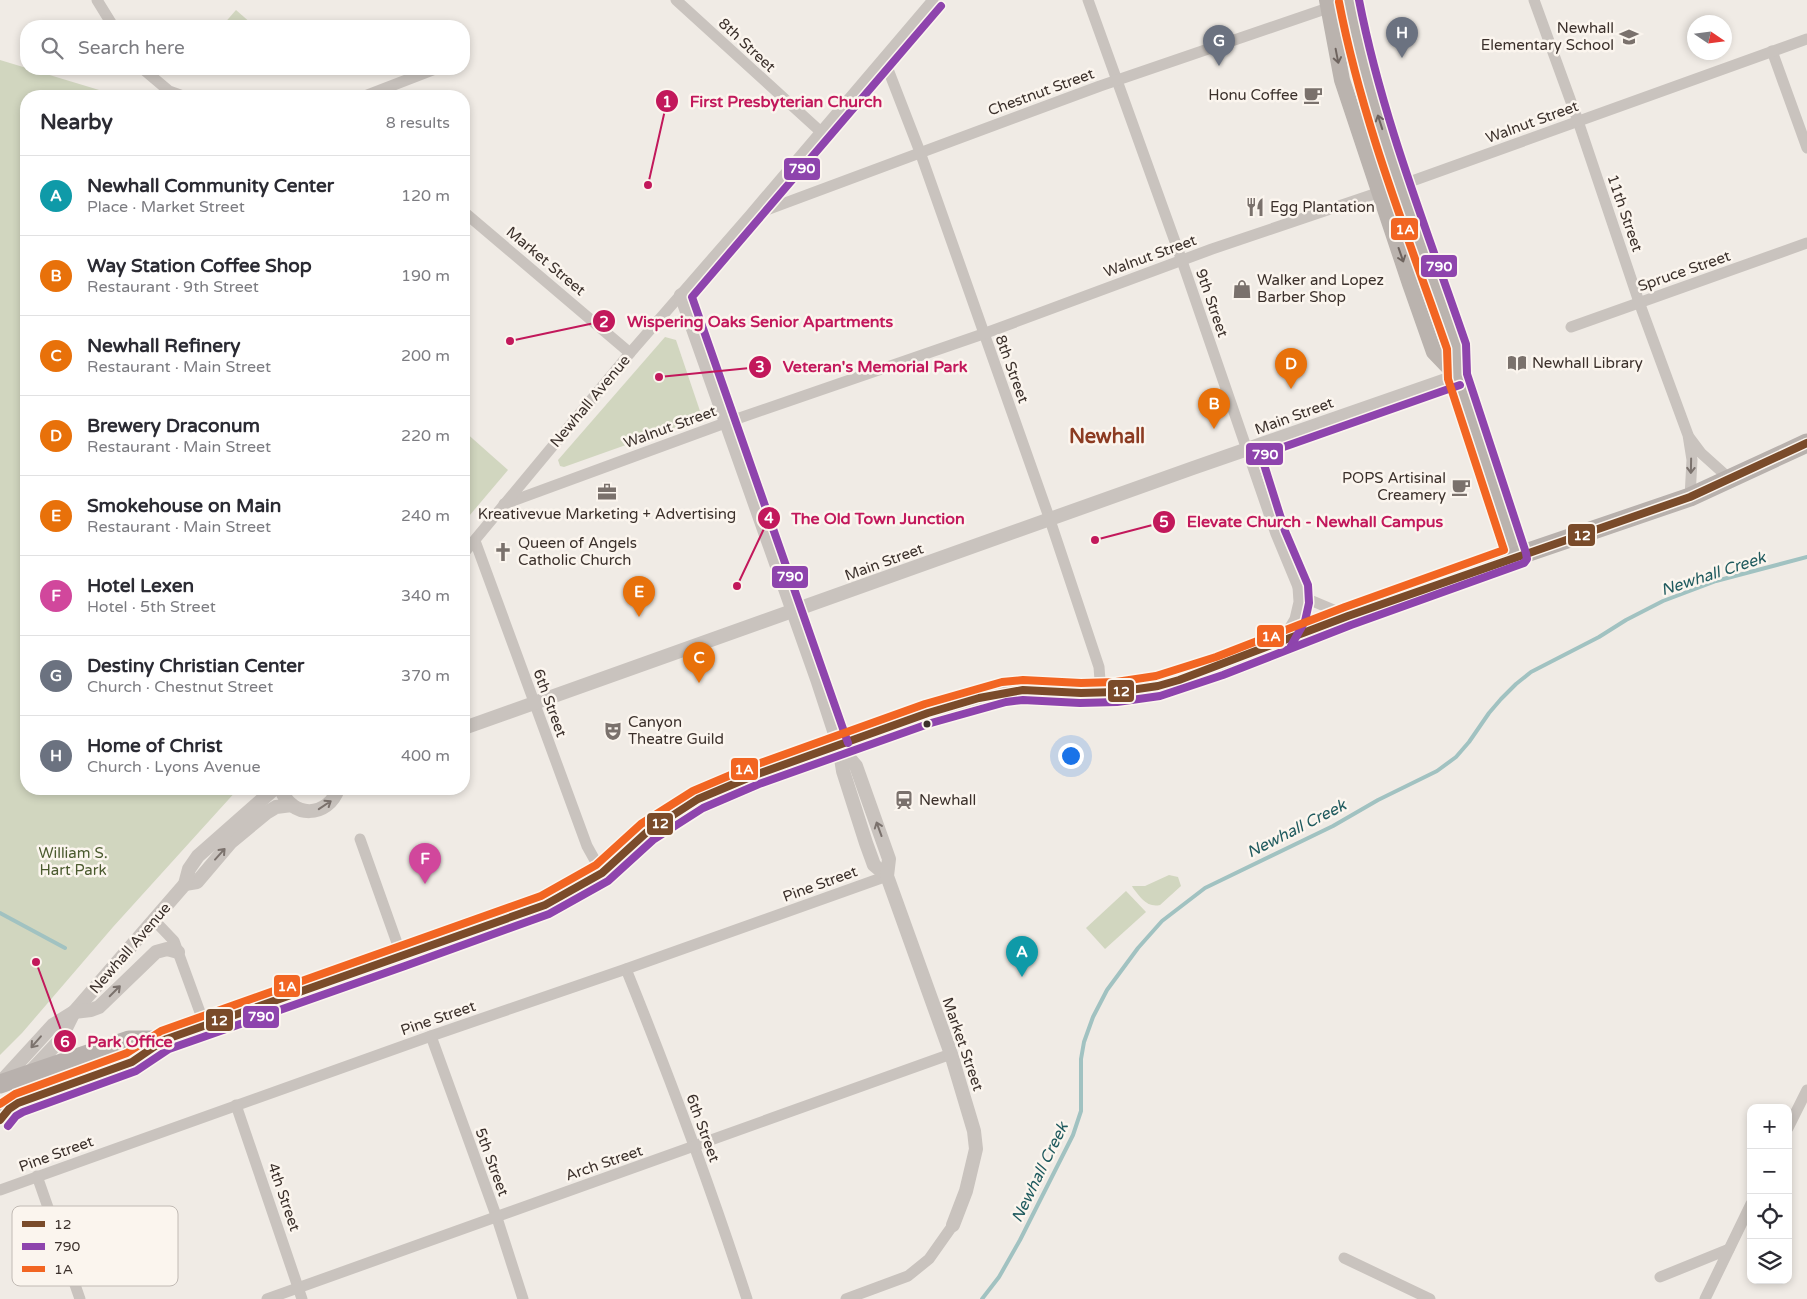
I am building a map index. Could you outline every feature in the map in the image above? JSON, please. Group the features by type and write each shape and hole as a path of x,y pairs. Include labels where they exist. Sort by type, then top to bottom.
{"main road":[{"path":"1349,0 1362,61 1401,185 1458,348 1457,376 1517,556"},
{"path":"1327,4 1342,80 1434,352 1457,376"},
{"path":"5,1114 34,1096 132,1062 164,1040 402,957 545,904 602,873 647,832 698,799 755,776 928,713 1004,692 1023,690 1101,693 1130,691 1158,686 1219,666 1348,616 1690,497 1731,480 1807,443"},
{"path":"0,1083 129,1040 164,1040"},
{"name":"Newhall Avenue","path":"5,1114 16,1092 29,1074"}],"street":[{"path":"97,0 109,20"},
{"name":"8th Street","path":"676,0 820,132"},
{"name":"Newhall Avenue","path":"470,546 630,353 933,0"},
{"name":"9th Street","path":"1088,0 1182,261 1276,534 1298,587 1299,602 1295,618 1282,641"},
{"name":"Chestnut Street","path":"750,215 1100,86 1116,82 1327,4 1343,0"},
{"name":"11th Street","path":"1534,0 1578,121 1639,302 1688,436 1692,460 1690,497"},
{"name":"Walnut Street","path":"504,504 725,423 983,334 1212,249 1401,185 1807,38"},
{"path":"1772,51 1807,148"},
{"name":"8th Street","path":"884,59 920,152 1050,520 1099,667 1101,693"},
{"path":"150,75 168,90"},
{"path":"381,90 419,75"},
{"name":"Market Street","path":"470,217 630,353"},
{"name":"Spruce Street","path":"1571,327 1807,243"},
{"name":"Market Street","path":"681,295 839,746 856,766 880,833 889,859 886,876 951,1054 974,1131 976,1149 966,1191 953,1225"},
{"name":"Main Street","path":"470,726 1457,376"},
{"name":"11th Street","path":"1688,436 1701,453 1731,480"},
{"name":"6th Street","path":"475,540 587,846 602,873"},
{"name":"9th Street","path":"1298,587 1310,600 1348,616"},
{"name":"Newhall Avenue","path":"29,1074 60,1040 74,1012 185,884 189,869 198,856 267,795"},
{"path":"284,795 292,805 306,811 317,810 330,802 334,795"},
{"name":"Newhall Avenue","path":"185,884 197,882 231,842 266,813 276,807 292,805"},
{"path":"360,839 402,957"},
{"name":"Pine Street","path":"0,1190 886,876"},
{"path":"154,920 172,938 205,1026"},
{"path":"74,1012 92,1010 99,1007 156,952 167,949 178,952"},
{"name":"6th Street","path":"626,969 661,1056 747,1299"},
{"name":"Newhall Avenue","path":"0,1083 47,1030 58,1020 74,1012"},
{"name":"5th Street","path":"431,1036 497,1218 523,1299"},
{"name":"Arch Street","path":"267,1299 300,1294 497,1218 951,1054"},
{"path":"1792,1120 1807,1090"},
{"name":"4th Street","path":"236,1105 300,1294"},
{"path":"37,1176 47,1206"},
{"path":"1704,1299 1747,1212"},
{"path":"846,1299 908,1276 929,1259 953,1225"},
{"path":"1660,1277 1729,1249"},
{"path":"1344,1258 1430,1299"},
{"path":"75,1286 80,1299"}],"green space":[{"path":"236,10 247,20 227,20"},
{"name":"William S. Hart Park","path":"0,60 20,66 20,75 50,75 99,90 20,90 20,795 233,795 113,927 22,1033 0,1055"},
{"path":"665,337 676,340 701,414 699,419 564,467 560,466 558,460"},
{"path":"470,436 508,470 470,515"},
{"path":"1169,875 1178,877 1181,886 1160,905 1155,906 1148,903 1141,898 1132,886 1145,886"},
{"path":"1126,891 1146,912 1105,949 1086,928"}],"waterway":[{"name":"Newhall Creek","path":"982,1299 999,1277 1020,1240 1073,1135 1081,1111 1081,1059 1084,1042 1093,1017 1107,990 1138,948 1162,921 1205,888 1333,826 1378,800 1437,771 1456,757 1501,699 1531,672 1663,601 1716,581 1807,557"},
{"path":"0,913 65,948"}],"transit line":[{"name":"790","path":"8,1126 16,1116 23,1112 136,1071 169,1049 549,914 608,881 653,840 703,808 759,784 931,723 1006,702 1023,700 1080,703 1117,702 1160,696 1223,675 1351,625 1524,563 1527,559 1526,553 1467,374 1466,344 1406,174 1380,88 1359,0"},
{"name":"1A","path":"0,1104 15,1094 127,1053 161,1031 541,896 596,865 641,824 693,791 752,766 925,704 1002,682 1023,680 1081,683 1116,682 1156,676 1216,657 1345,607 1504,550 1448,379 1447,349 1401,220 1373,134 1360,90 1339,2"},
{"name":"790","path":"848,743 692,297 941,6"},
{"name":"790","path":"1291,646 1305,621 1309,603 1308,585 1285,531 1261,455 1460,385"},
{"name":"12","path":"0,1120 9,1109 18,1103 132,1062 164,1040 545,905 602,873 647,832 698,799 755,775 928,713 979,698 1023,690 1081,693 1117,692 1158,686 1179,680 1348,616 1690,497 1807,443"}],"place":[{"name":"Newhall Elementary School","path":"1629,37"},
{"name":"Home of Christ","path":"1402,58"},
{"name":"Destiny Christian Center","path":"1219,66"},
{"name":"Honu Coffee","path":"1313,95"},
{"name":"First Presbyterian Church","path":"648,185"},
{"name":"Egg Plantation","path":"1255,207"},
{"name":"Walker and Lopez Barber Shop","path":"1242,289"},
{"name":"Wispering Oaks Senior Apartments","path":"510,341"},
{"name":"Newhall Library","path":"1517,363"},
{"name":"Veteran's Memorial Park","path":"659,377"},
{"name":"Brewery Draconum","path":"1291,389"},
{"name":"Way Station Coffee Shop","path":"1214,429"},
{"name":"POPS Artisinal Creamery","path":"1461,487"},
{"name":"Kreativevue Marketing + Advertising","path":"607,492"},
{"name":"Elevate Church - Newhall Campus","path":"1095,540"},
{"name":"Queen of Angels Catholic Church","path":"503,552"},
{"name":"The Old Town Junction","path":"737,586"},
{"name":"Smokehouse on Main","path":"639,617"},
{"name":"Newhall Refinery","path":"699,683"},
{"name":"Canyon Theatre Guild","path":"613,731"},
{"name":"Newhall","path":"904,800"},
{"name":"Hotel Lexen","path":"425,884"},
{"name":"Park Office","path":"36,962"},
{"name":"Newhall Community Center","path":"1022,977"}],"district":[{"name":"Newhall","path":"1107,436"}]}
